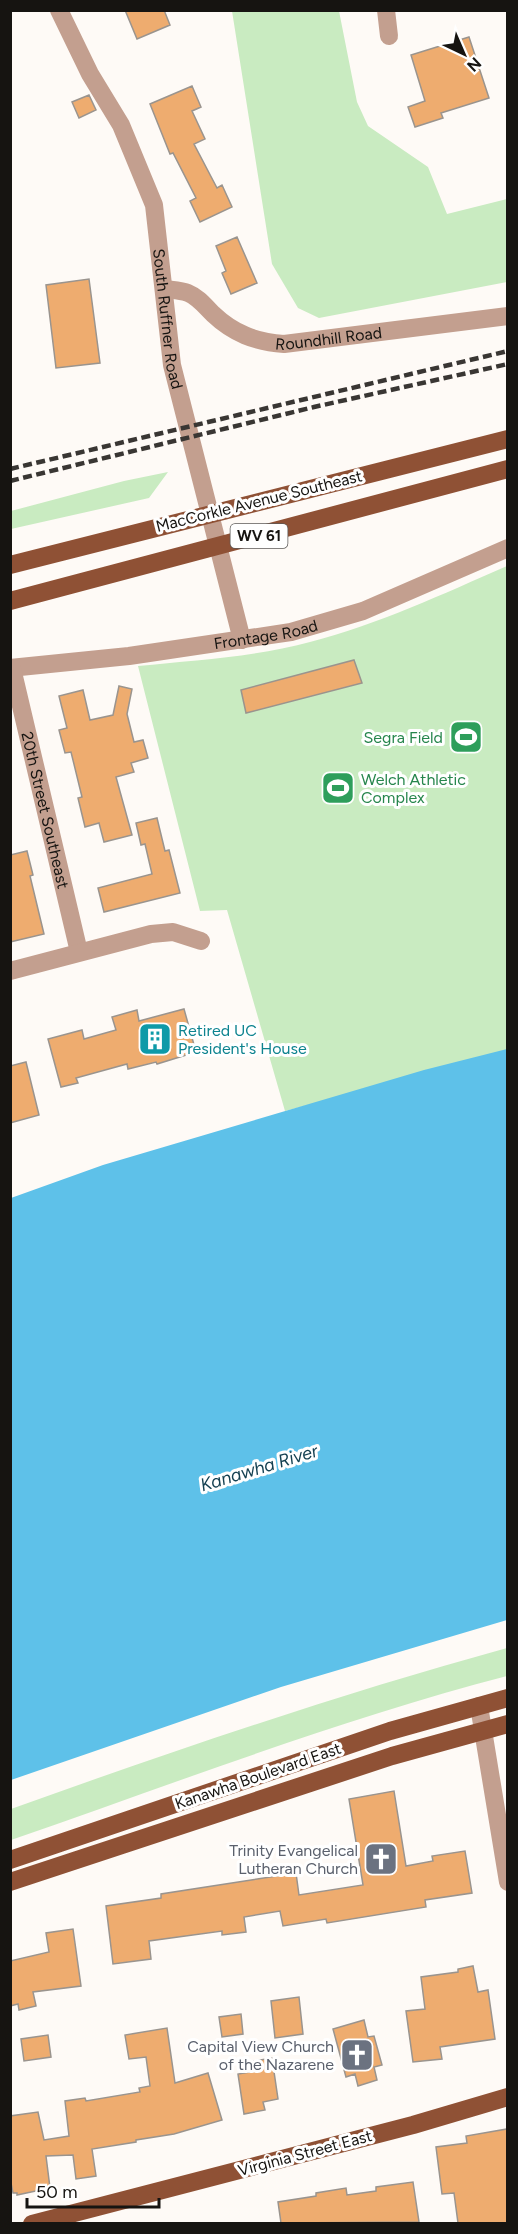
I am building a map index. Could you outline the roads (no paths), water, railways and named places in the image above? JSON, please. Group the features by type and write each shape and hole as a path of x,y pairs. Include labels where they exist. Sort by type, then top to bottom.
{"main road":[{"name":"MacCorkle Avenue Southeast","path":"10,565 507,439"},
{"name":"MacCorkle Avenue Southeast","path":"10,602 507,469"},
{"name":"Kanawha Boulevard East","path":"10,1860 390,1731 507,1698"},
{"name":"Kanawha Boulevard East","path":"10,1882 392,1756 507,1724"},
{"name":"Virginia Street East","path":"32,2223 401,2128 507,2097"}],"street":[{"name":"South Ruffner Road","path":"59,10 90,74 121,125 154,205 172,365 242,640"},
{"path":"386,10 388,36"},
{"name":"Roundhill Road","path":"165,289 186,292 195,297 231,329 241,335 268,343 284,344 507,316"},
{"name":"Frontage Road","path":"11,668 129,656 291,632 363,611 507,548"},
{"name":"20th Street Southeast","path":"11,668 79,952"},
{"path":"10,971 151,934 173,932 201,941"},
{"path":"479,1706 507,1882"}],"water":[{"name":"Kanawha River","path":"507,1049 507,1620 281,1687 11,1780 11,1198 103,1165 424,1070"}],"railway":[{"path":"10,469 508,351"},
{"path":"10,481 314,407 508,364"}],"place":[{"name":"Segra Field","path":"466,737"},
{"name":"Welch Athletic Complex","path":"338,788"},
{"name":"Retired UC President's House","path":"155,1039"},
{"name":"Trinity Evangelical Lutheran Church","path":"381,1859"},
{"name":"Capital View Church of the Nazarene","path":"357,2055"}]}
